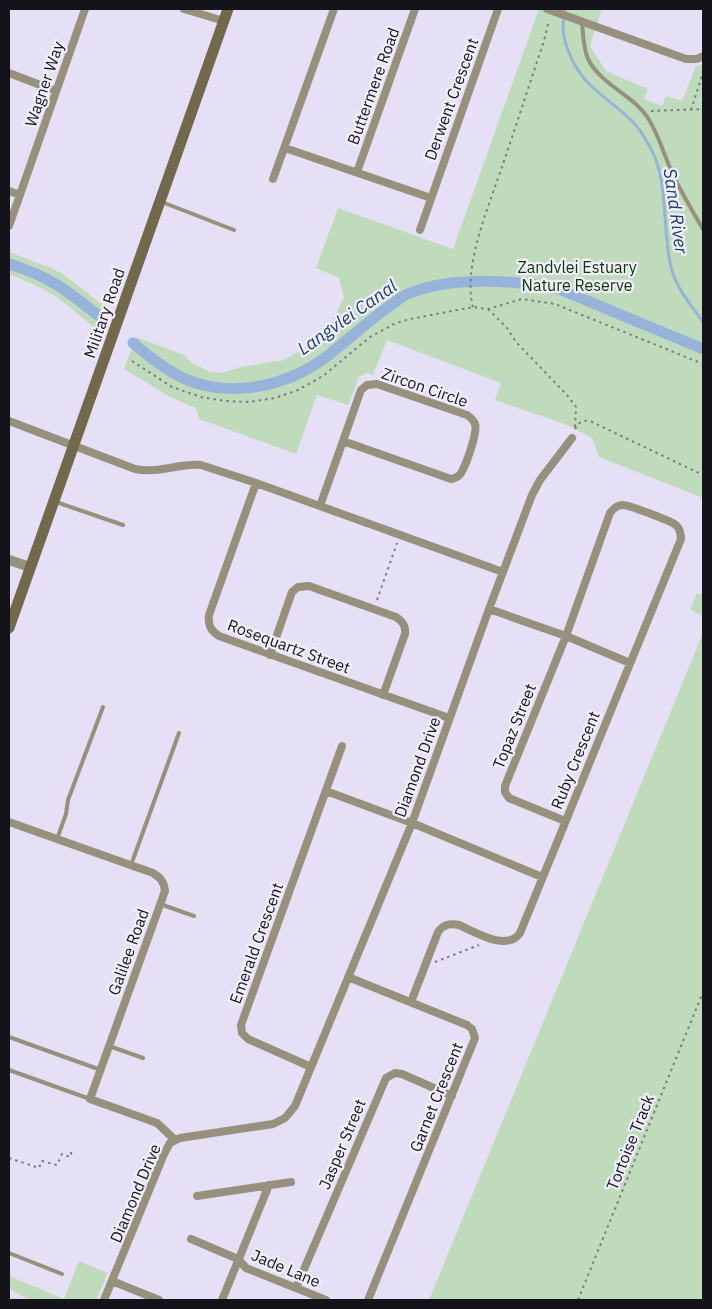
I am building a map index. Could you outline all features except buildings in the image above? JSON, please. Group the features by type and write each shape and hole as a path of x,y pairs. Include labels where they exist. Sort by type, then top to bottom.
{"main road":[{"name":"Military Road","path":"9,628 228,9"}],"street":[{"name":"Wagner Way","path":"9,226 85,9"},
{"path":"184,9 224,21"},
{"path":"273,179 334,9"},
{"name":"Buttermere Road","path":"357,172 415,9"},
{"name":"Derwent Crescent","path":"420,230 498,9"},
{"path":"549,10 686,58 694,59 703,56"},
{"path":"9,73 56,91"},
{"path":"285,148 430,198"},
{"path":"9,191 20,195"},
{"name":"Zircon Circle","path":"320,506 361,390 370,383 467,416 474,421 476,428 462,471 458,477 451,479 343,441"},
{"path":"9,422 135,469 154,471 193,464 201,465 503,572"},
{"name":"Diamond Drive","path":"104,1300 170,1143 175,1140 266,1126 280,1121 295,1106 412,823 532,495 540,480 572,438"},
{"name":"Rosequartz Street","path":"256,483 209,615 208,622 210,628 218,636 449,718"},
{"name":"Topaz Street","path":"565,821 509,798 506,794 505,786 566,636 611,511 620,505 628,506 672,523 680,532 680,539 630,663"},
{"path":"9,560 30,567"},
{"path":"270,655 292,592 298,587 309,586 374,609 396,617 405,628 405,634 383,695"},
{"path":"489,609 566,636 630,663"},
{"name":"Ruby Crescent","path":"498,941 508,942 518,936 630,663"},
{"name":"Emerald Crescent","path":"311,1067 248,1039 242,1033 241,1025 342,746"},
{"path":"326,791 412,823 542,877"},
{"name":"Galilee Road","path":"9,822 131,865 160,877 164,883 165,891 90,1099"},
{"path":"411,1002 438,932 444,926 450,924 459,925 498,941"},
{"name":"Garnet Crescent","path":"348,977 467,1025 474,1034 474,1042 368,1300"},
{"name":"Jasper Street","path":"296,1288 386,1078 395,1073 402,1074 452,1096"},
{"path":"90,1099 156,1123 162,1126 175,1140"},
{"path":"197,1196 291,1182"},
{"path":"222,1300 269,1185"},
{"name":"Jade Lane","path":"191,1239 238,1259 246,1268 326,1300"},
{"path":"112,1281 160,1300"}],"lane":[{"path":"582,22 585,50 592,66 605,80 633,101 644,112 656,132 679,187 703,228"},
{"path":"160,202 234,230"},
{"path":"54,501 124,525"},
{"path":"57,838 66,814 68,800 102,707"},
{"path":"131,865 179,733"},
{"path":"160,904 194,916"},
{"path":"9,1037 101,1070"},
{"path":"109,1046 143,1058"},
{"path":"9,1070 90,1099"},
{"path":"9,1253 62,1274"}],"path":[{"path":"473,307 470,297 470,285 476,246 549,10"},
{"path":"691,110 703,73"},
{"path":"644,112 703,109"},
{"path":"132,361 172,387 201,397 249,402 274,398 298,390 323,376 382,329 410,319 473,307 488,309 522,299 539,300 555,304 703,364"},
{"path":"488,309 507,328 516,342 568,395 576,407 575,429 583,420 590,421 703,475"},
{"path":"374,609 400,535"},
{"path":"427,960 436,963 484,942 498,941"},
{"name":"Tortoise Track","path":"578,1300 703,992"},
{"path":"9,1158 39,1168 42,1161 57,1165 62,1154 70,1157 72,1150"}],"green space":[{"name":"Zandvlei Estuary Nature Reserve","path":"539,9 602,9 590,46 606,71 648,89 644,99 662,106 666,96 682,101 696,66 703,64 703,498 599,457 592,438 567,425 495,400 501,383 387,340 373,375 366,373 359,377 348,405 317,395 296,454 199,419 196,408 170,397 124,369 136,337 184,355 192,363 210,372 223,373 240,367 284,360 311,344 331,324 344,297 339,278 316,268 338,208 453,249"},
{"path":"9,252 63,274 104,306 96,329 57,297 9,274"},
{"path":"697,593 703,595 703,616 690,610"},
{"path":"703,633 703,1300 429,1300"},
{"path":"79,1261 108,1273 96,1300 29,1300 9,1289 9,1276 64,1299"}],"waterway":[{"name":"Sand River","path":"565,9 564,34 573,63 587,82 636,125 656,160 663,190 668,253 673,275 680,289 703,322"},
{"name":"Langvlei Canal","path":"9,264 58,285 100,317"},
{"name":"Langvlei Canal","path":"133,343 169,371 183,378 219,388 257,387 293,376 310,367 326,357 407,294 445,284 484,281 523,283 559,289 703,349"}]}
